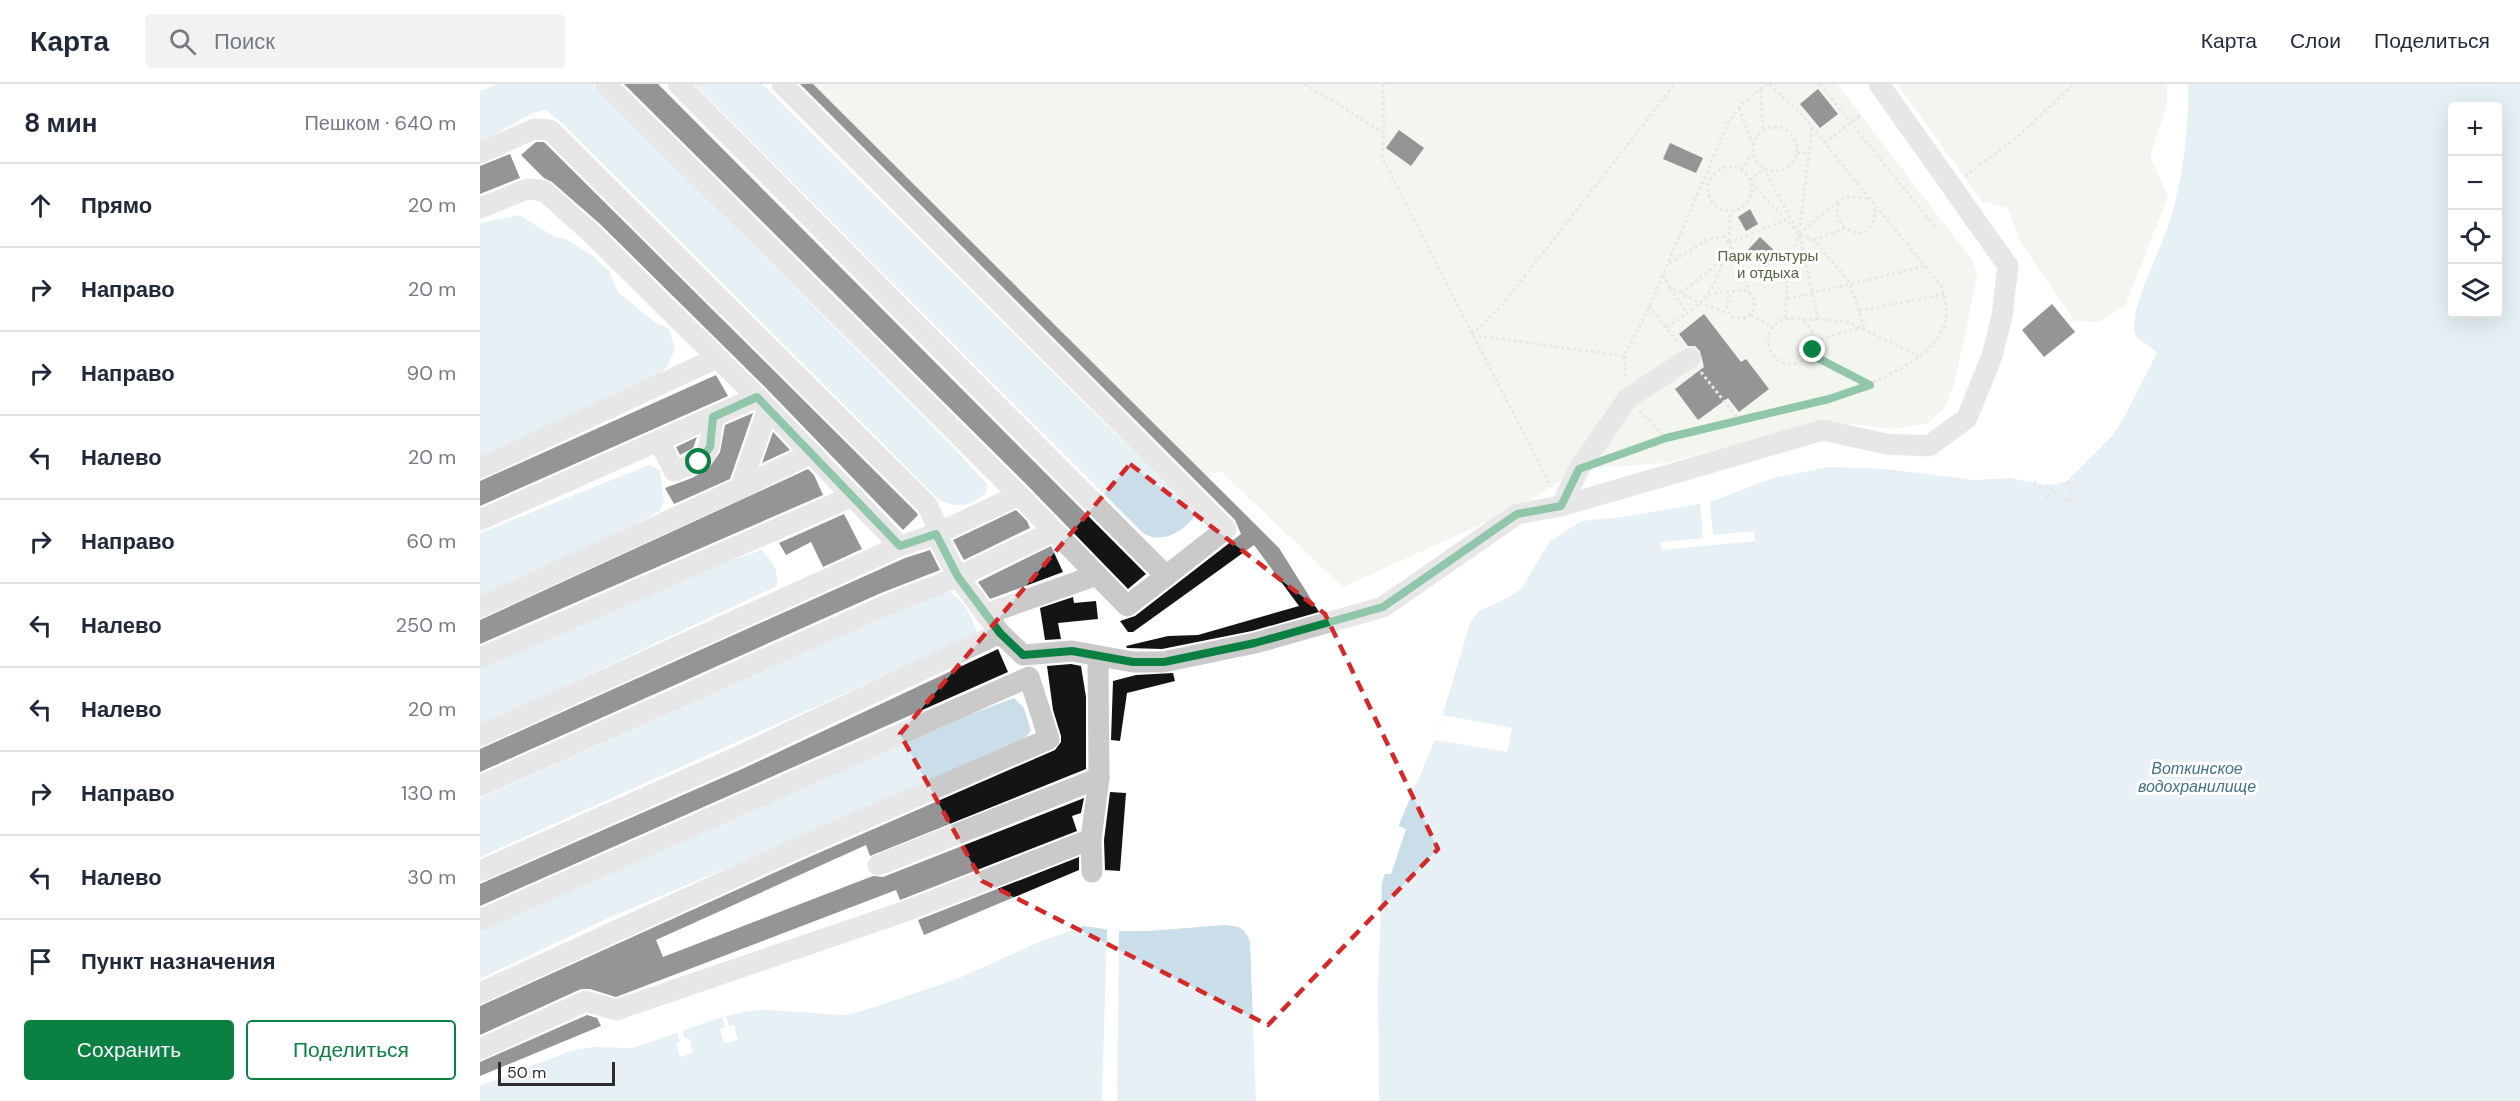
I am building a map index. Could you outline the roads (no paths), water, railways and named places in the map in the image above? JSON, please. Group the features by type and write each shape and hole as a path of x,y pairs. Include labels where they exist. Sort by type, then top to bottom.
{"lane":[{"path":"606,84 1128,606 1226,529 782,84"},
{"path":"678,84 1166,576"},
{"path":"1023,655 1072,651 1133,662 1164,662 1255,643 1383,607 1517,514 1561,506 1823,430 1886,444 1929,446 1967,418 1992,356 2002,316 2008,266 1879,84"},
{"path":"480,153 534,129 550,130 927,505 937,526 936,534 958,577 1000,633 1023,655 1049,739 792,851 480,993"},
{"path":"480,208 527,189 544,191 591,233 717,358 812,453 900,546"},
{"path":"480,468 717,358"},
{"path":"1561,506 1579,469 1628,398 1690,358"},
{"path":"480,520 713,417 762,403"},
{"path":"740,488 762,403"},
{"path":"659,441 674,471 699,462 710,447 713,417"},
{"path":"480,607 812,453"},
{"path":"480,736 900,546 936,534 1019,495"},
{"path":"480,658 853,496"},
{"path":"480,786 865,615 958,577 1054,531"},
{"path":"986,614 1097,575"},
{"path":"480,871 737,758 1000,633"},
{"path":"1092,872 1091,839 1099,778 1098,656"},
{"path":"480,920 1029,677"},
{"path":"878,865 1099,778"},
{"path":"480,1049 586,1001 616,1010 906,911 1091,839"}],"water":[{"path":"497,84 593,84 953,447 987,484 986,493 969,504 963,505 951,504 938,499 562,123 546,110 532,113 480,143 480,91"},
{"path":"694,84 762,84 1196,514 1186,526 1165,537 1143,533"},
{"name":"Воткинское водохранилище","path":"2188,84 2520,84 2520,1101 1379,1101 1378,987 1382,883 1400,822 1435,740 1470,623 1479,611 1521,589 1550,541 1582,521 1629,516 1710,502 1773,478 1828,467 1886,469 1975,480 2010,478 2045,485 2067,481 2112,436 2155,357 2156,352 2135,334 2135,318 2175,204 2186,136"},
{"path":"519,215 593,256 609,271 618,292 656,323 669,329 675,349 666,368 655,378 480,457 480,223"},
{"path":"649,465 660,470 664,501 660,511 603,542 480,597 480,533"},
{"path":"762,550 774,566 777,586 480,726 480,667 720,564"},
{"path":"950,592 964,605 973,621 977,633 969,638 480,857 480,798 918,602"},
{"path":"1014,698 1024,708 1031,731 1023,740 947,776 606,919 480,979 480,925 947,723"},
{"path":"1224,925 1240,928 1246,933 1250,942 1256,1101 480,1101 480,1086 570,1051 592,1047 633,1048 722,1017 748,1011 846,1015 957,979 1039,942 1083,926 1119,931 1149,931"}],"park label":[{"name":"Парк культуры и отдыха","path":"1768,264"}]}
